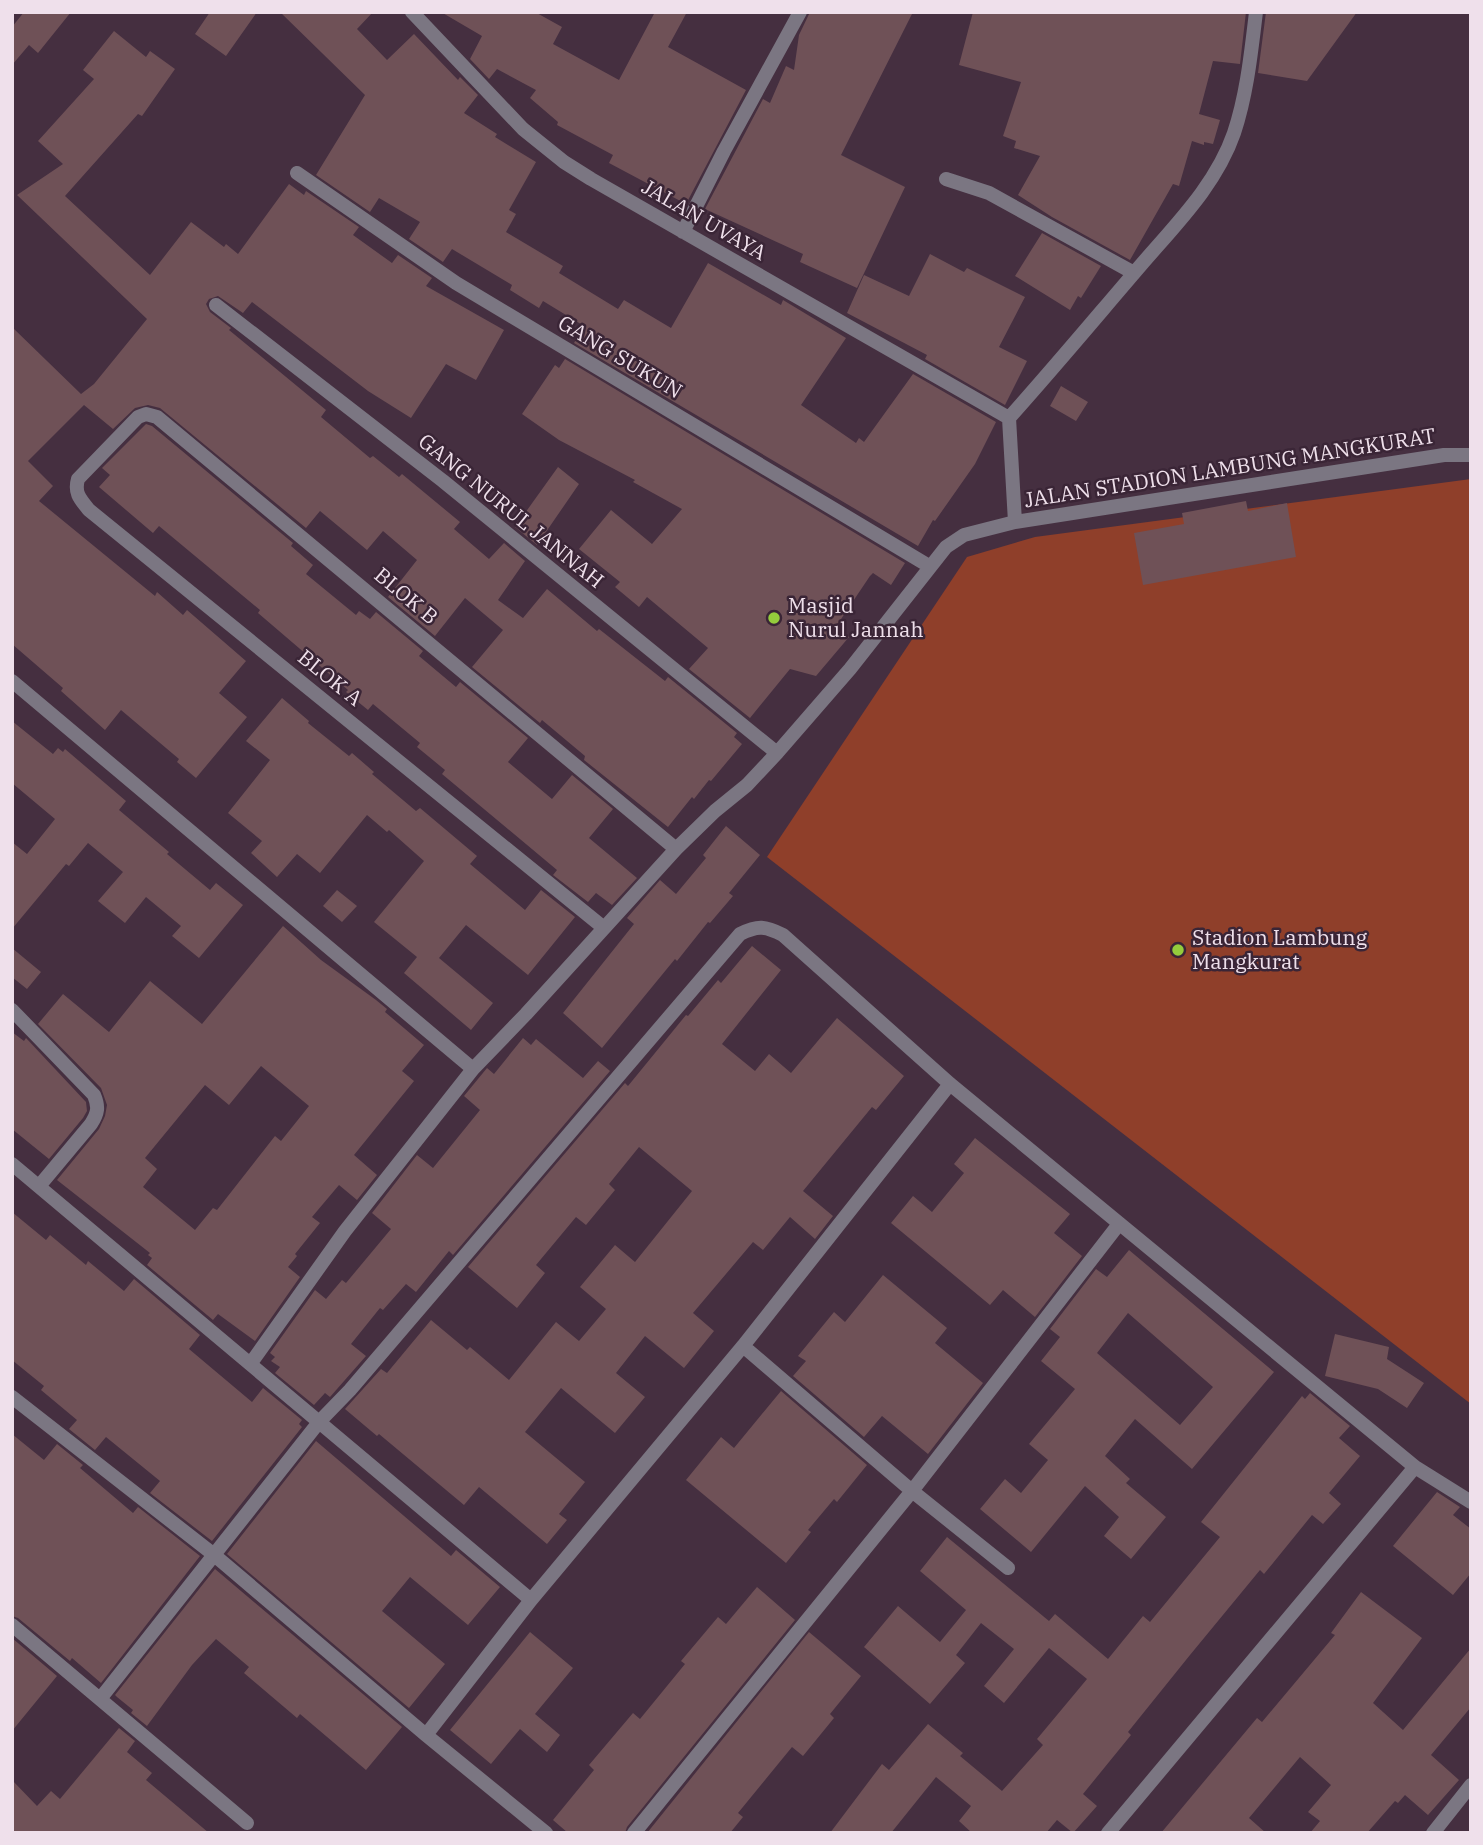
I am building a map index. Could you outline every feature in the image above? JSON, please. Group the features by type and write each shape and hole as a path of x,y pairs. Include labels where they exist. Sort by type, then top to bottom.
{"street":[{"name":"JALAN UVAYA","path":"412,12 523,129 564,162 1009,418"},
{"path":"683,232 724,150 800,12"},
{"path":"1009,418 1065,357 1195,204 1214,175 1233,135 1248,75 1256,12"},
{"name":"GANG SUKUN","path":"297,173 456,283 929,566"},
{"path":"946,178 989,193 1134,273"},
{"name":"GANG NURUL JANNAH","path":"216,305 443,481 777,752"},
{"name":"BLOK B","path":"107,448 138,417 146,414 166,423 676,849"},
{"name":"JALAN STADION LAMBUNG MANGKURAT","path":"1009,418 1016,522 1444,456 1471,455"},
{"name":"BLOK A","path":"107,448 78,479 78,496 89,510 604,928"},
{"path":"251,1363 345,1231 473,1069 676,849 715,811 747,785 777,752 850,669 946,547 964,536 1016,522"},
{"path":"12,681 473,1069"},
{"path":"100,1699 319,1422 350,1390 740,934 756,926 783,935 950,1084 1119,1224 1415,1467 1471,1502"},
{"path":"12,1010 93,1095 98,1104 97,1114 91,1124 40,1185"},
{"path":"426,1735 531,1600 743,1346 950,1084"},
{"path":"12,1164 531,1600"},
{"path":"634,1833 912,1491 1119,1224"},
{"path":"743,1346 912,1491 1008,1568"},
{"path":"12,1397 213,1554 546,1833"},
{"path":"1108,1833 1415,1467"},
{"path":"12,1625 247,1823"},
{"path":"1433,1833 1471,1786"}],"shaded area":[{"name":"Stadion Lambung Mangkurat","path":"1471,479 1471,1404 767,857 967,557 1035,537"}],"building":[{"path":"24,12 71,12 38,53 29,45 12,65 12,27"},
{"path":"210,12 257,12 226,56 195,34"},
{"path":"280,12 373,12 357,29 387,60 414,34 458,80 460,77 478,95 464,113 497,134 495,137 536,162 509,210 516,214 506,232 563,266 559,273 618,309 624,300 671,328 708,263 781,305 783,300 846,338 801,405 856,443 859,438 864,442 913,374 996,422 975,464 935,521 933,520 918,546 574,343 584,326 543,301 539,308 510,290 512,285 452,249 443,262 409,239 420,222 379,198 370,212 316,175 365,95"},
{"path":"441,12 535,12 562,27 553,44 619,80 655,12 687,12 668,47 746,90 686,204 609,163 613,155 557,125 558,122 530,98 536,90 497,69 489,79 470,59 482,36"},
{"path":"810,12 913,12 841,155 905,187 857,288 800,262 803,254 705,209 763,99 770,103 786,66 794,70 799,35"},
{"path":"973,12 1246,12 1240,64 1213,61 1199,114 1220,120 1213,144 1204,142 1204,145 1192,141 1179,186 1173,184 1130,260 1018,195 1040,156 1014,148 1016,141 1003,136 1021,82 959,65"},
{"path":"1266,12 1357,12 1307,81 1258,73"},
{"path":"114,31 146,57 150,51 175,69 142,116 138,114 65,196 150,275 191,222 238,254 289,184 304,195 306,191 359,227 353,235 392,263 398,255 432,278 426,286 504,330 476,380 446,364 411,418 368,391 252,302 243,313 218,296 209,299 206,304 210,312 231,328 229,330 326,410 321,417 370,458 373,456 399,477 402,474 460,522 454,529 489,559 504,543 525,561 498,600 523,618 547,589 597,631 599,629 665,681 668,677 737,733 734,737 742,744 668,827 584,760 585,756 542,720 540,723 472,667 503,630 465,598 435,636 388,597 417,560 383,531 367,550 320,511 306,528 160,408 148,405 135,408 113,429 84,405 28,461 53,486 39,501 155,596 157,592 183,615 187,610 246,661 219,693 247,717 196,778 177,762 179,759 121,710 105,730 61,691 63,688 12,644 12,327 81,394 94,384 147,319 17,195 63,164 38,141 94,79 83,70"},
{"path":"1042,233 1101,266 1070,310 1015,276"},
{"path":"930,254 964,272 967,268 1025,297 999,347 1027,361 1005,405 925,359 927,355 847,313 864,275 909,296"},
{"path":"565,359 905,563 891,585 873,573 870,576 835,628 849,637 816,676 790,669 750,718 689,669 708,648 647,597 639,607 615,587 620,582 579,549 611,510 652,544 682,509 633,482 635,480 559,440 522,414 555,365 559,368"},
{"path":"1061,386 1088,402 1076,421 1050,406"},
{"path":"146,424 152,426 293,543 291,546 313,565 306,574 356,615 359,611 370,619 376,612 423,651 419,656 456,687 460,682 528,738 508,762 552,799 572,775 613,809 589,838 637,878 612,905 596,893 588,902 553,875 557,870 442,774 445,770 417,747 420,743 373,704 368,710 346,692 348,690 258,613 260,610 159,526 153,533 99,487 110,475 102,468"},
{"path":"558,467 579,484 537,545 515,527"},
{"path":"1246,501 1248,511 1287,503 1296,557 1143,585 1134,533 1184,524 1182,513"},
{"path":"282,698 349,756 352,753 374,772 372,774 416,811 420,808 477,856 470,864 525,910 541,890 575,917 528,975 466,925 439,958 493,1003 471,1030 404,973 417,957 374,922 424,861 389,830 387,832 367,815 320,873 297,854 277,877 251,853 262,841 228,813 270,760 246,741"},
{"path":"12,721 53,754 58,748 63,752 65,749 126,801 119,810 169,852 167,854 210,890 216,883 243,905 199,958 172,936 181,926 146,897 125,923 98,901 123,872 88,843 69,866 66,864 12,929 12,842 27,854 55,819 12,783"},
{"path":"726,826 760,855 729,893 733,896 677,961 675,959 602,1048 563,1013 634,924 627,918 660,880 676,894 706,858 703,855"},
{"path":"337,890 357,906 342,922 323,906"},
{"path":"283,926 321,960 387,1009 385,1012 424,1045 402,1071 414,1081 354,1155 377,1175 357,1200 339,1185 312,1217 320,1223 288,1267 300,1277 255,1341 218,1314 213,1320 147,1265 152,1258 148,1255 150,1253 57,1180 99,1129 107,1105 101,1088 38,1024 63,994 109,1032 150,981 202,1024","holes":["261,1066 309,1106 281,1141 275,1136 217,1210 213,1208 195,1230 143,1187 157,1169 145,1158 205,1085 229,1105"]},
{"path":"752,946 781,970 722,1044 755,1071 769,1054 791,1073 837,1018 904,1076 876,1110 872,1107 803,1191 833,1216 815,1239 790,1217 763,1250 753,1242 693,1313 714,1331 684,1368 645,1336 616,1373 645,1397 615,1433 561,1388 525,1432 585,1482 559,1514 567,1520 547,1544 479,1487 464,1505 345,1409 381,1369 387,1373 431,1320 467,1350 470,1347 509,1380 556,1322 579,1341 606,1309 580,1287 615,1245 635,1262 692,1191 639,1147 609,1184 615,1190 586,1225 576,1217 536,1265 545,1273 517,1308 468,1267 625,1083 628,1086 686,1015 688,1016 718,980 721,983"},
{"path":"12,948 41,972 27,989 12,977"},
{"path":"12,1032 24,1041 26,1038 86,1102 87,1111 83,1118 49,1159 12,1129"},
{"path":"523,1038 531,1045 536,1039 583,1078 598,1061 610,1071 453,1255 449,1251 416,1292 406,1284 383,1310 380,1308 351,1344 366,1356 330,1397 325,1393 314,1405 275,1373 280,1367 271,1361 275,1357 270,1353 315,1290 326,1299 342,1280 346,1283 391,1229 372,1213 417,1155 433,1168 480,1110 464,1096 487,1068 494,1074"},
{"path":"975,1138 1070,1214 1054,1233 1082,1256 1035,1317 1003,1290 990,1305 891,1223 913,1196 932,1212 964,1173 954,1164"},
{"path":"12,1212 46,1240 50,1235 86,1265 88,1261 124,1291 134,1279 200,1335 189,1349 252,1402 263,1388 302,1420 299,1424 302,1427 212,1541 150,1493 160,1481 106,1437 95,1450 69,1429 77,1420 41,1390 44,1386 12,1360"},
{"path":"1129,1250 1274,1372 1192,1469 1135,1419 1105,1456 1130,1479 1126,1483 1166,1517 1131,1559 1104,1536 1119,1517 1085,1486 1031,1552 980,1509 1005,1479 1021,1493 1048,1460 1029,1444 1075,1389 1041,1361 1060,1337 1050,1329 1096,1269 1107,1277","holes":["1128,1313 1213,1387 1180,1425 1097,1353"]},
{"path":"883,1275 947,1328 935,1343 983,1383 928,1454 882,1416 864,1437 793,1376 806,1361 798,1356 834,1312 845,1322"},
{"path":"1335,1334 1389,1347 1387,1359 1424,1383 1407,1408 1378,1389 1325,1376"},
{"path":"781,1391 867,1465 837,1502 834,1499 808,1530 811,1532 786,1563 686,1480 721,1437 734,1448"},
{"path":"1310,1393 1350,1426 1339,1438 1360,1456 1329,1493 1341,1504 1323,1524 1312,1515 1264,1574 1260,1570 1190,1655 1128,1732 1131,1735 1083,1794 1097,1806 1073,1833 1057,1820 1046,1833 972,1833 959,1821 971,1806 936,1777 891,1833 830,1833 882,1764 889,1770 928,1724 963,1753 960,1756 1002,1791 1043,1745 1037,1739 1087,1679 1049,1648 1004,1703 984,1686 1014,1649 981,1623 956,1655 965,1663 930,1704 864,1647 898,1606 940,1642 966,1610 920,1571 947,1537 1049,1621 1055,1614 1108,1659 1143,1616 1150,1622 1220,1537 1201,1522 1302,1396 1305,1399"},
{"path":"12,1434 44,1460 57,1444 83,1465 80,1468 133,1513 138,1507 200,1556 101,1683 72,1658 70,1661 12,1616"},
{"path":"316,1441 451,1556 456,1550 500,1587 468,1625 410,1577 382,1611 445,1664 409,1708 227,1554"},
{"path":"1437,1492 1460,1507 1453,1515 1471,1529 1471,1573 1453,1595 1393,1546"},
{"path":"215,1569 402,1727 366,1770 300,1714 297,1718 244,1673 249,1667 216,1639 192,1665 147,1726 115,1695"},
{"path":"757,1587 795,1620 627,1827 625,1833 568,1833 553,1820 594,1770 589,1765 633,1713 640,1719 685,1664 681,1661 718,1617 726,1624"},
{"path":"1361,1592 1422,1638 1373,1703 1403,1730 1471,1648 1471,1707 1431,1755 1459,1780 1428,1815 1405,1795 1398,1803 1395,1801 1367,1833 1310,1833 1320,1821 1308,1812 1331,1785 1300,1757 1249,1818 1266,1833 1161,1833 1257,1718 1262,1722 1335,1635 1331,1633"},
{"path":"530,1632 573,1668 535,1714 560,1735 547,1752 520,1729 491,1764 450,1730"},
{"path":"809,1632 861,1676 830,1714 834,1718 803,1756 792,1747 738,1813 743,1817 730,1833 647,1833"},
{"path":"12,1638 57,1676 12,1731"},
{"path":"119,1728 135,1741 127,1752 152,1773 146,1780 209,1833 12,1833 12,1780 37,1806 51,1791 60,1799"}],"place":[{"name":"Masjid Nurul Jannah","path":"774,618"},
{"name":"Stadion Lambung Mangkurat","path":"1178,950"}]}
